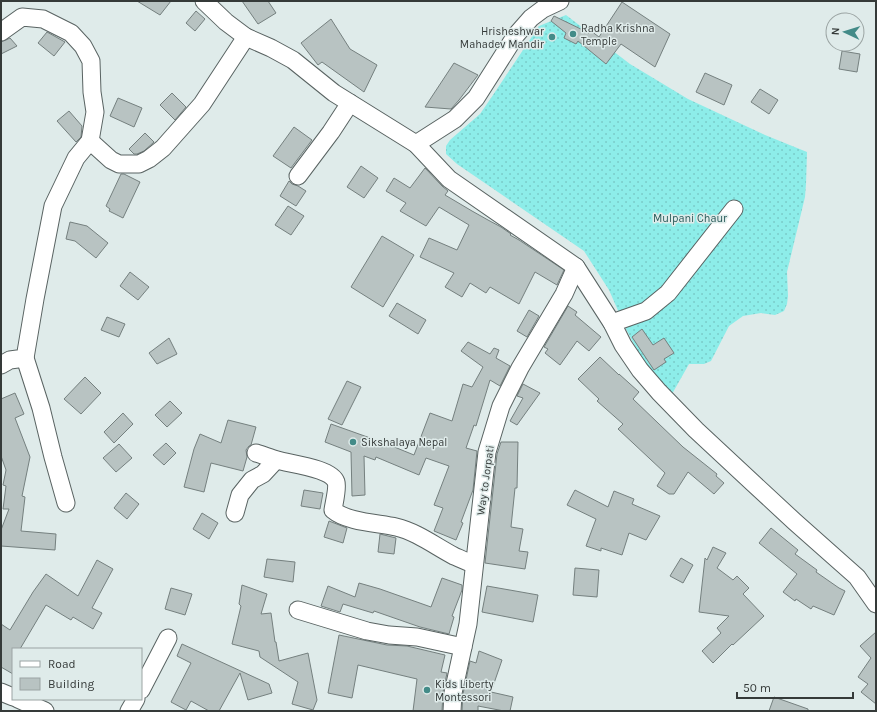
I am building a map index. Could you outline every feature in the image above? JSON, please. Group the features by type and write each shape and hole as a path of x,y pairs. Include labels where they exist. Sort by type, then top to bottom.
{"street":[{"path":"204,1 226,22 246,38 271,48 293,60 334,93 416,144 449,179 576,267 612,323 623,345 640,370 659,392 696,430 857,577 876,604"},
{"path":"416,144 455,118 476,98 516,35 531,18 543,9 560,1"},
{"path":"1,32 22,17 44,19 71,34 83,46 91,61 92,92 95,112 90,141 76,158 53,206 25,358 41,408 66,503"},
{"path":"90,141 111,160 119,164 138,164 149,159 163,148 202,104 246,38"},
{"path":"298,176 331,132 350,103"},
{"path":"612,323 646,311 668,293 734,209"},
{"name":"Way to Jorpati","path":"452,711 453,693 468,624 487,452 501,406 520,368 564,294 576,267"},
{"path":"1,365 10,360 25,358"},
{"path":"256,453 276,460 315,469 324,472 333,478 337,484 334,510 340,515 396,527 411,532 455,556 474,564"},
{"path":"235,513 240,495 252,480 263,474 276,460"},
{"path":"298,610 367,631 389,635 417,636 463,647"},
{"path":"142,688 168,638"},
{"path":"1,692 12,697"},
{"path":"20,700 45,711"},
{"path":"129,711 135,700"}],"green space":[{"name":"Mulpani Chaur","path":"566,15 630,64 688,99 765,135 807,152 805,197 787,272 788,296 784,311 775,315 761,313 743,316 729,326 711,361 704,364 689,364 672,394 645,365 627,331 609,290 584,251 457,164 446,154 446,146 450,140 480,114 539,26"}],"building":[{"path":"137,1 171,1 160,15"},
{"path":"242,1 268,1 276,13 258,24"},
{"path":"622,2 670,34 655,67 621,44 606,64 578,41 576,44 564,38 566,33 551,21 554,16 589,33 591,31 599,37"},
{"path":"196,11 205,19 195,31 186,23"},
{"path":"331,19 350,49 377,65 364,92 322,62 318,65 301,43"},
{"path":"47,32 65,42 54,56 38,43"},
{"path":"10,38 17,46 1,54 1,42"},
{"path":"842,52 860,54 857,72 839,69"},
{"path":"454,63 478,75 451,109 425,107"},
{"path":"705,73 732,85 724,105 696,92"},
{"path":"760,89 778,100 769,114 751,102"},
{"path":"172,93 186,107 175,120 160,105"},
{"path":"118,98 142,108 134,127 110,116"},
{"path":"69,111 82,126 81,137 76,142 57,121"},
{"path":"294,127 312,140 291,168 273,156"},
{"path":"145,133 154,142 144,151 134,154 129,149"},
{"path":"361,166 378,178 364,198 347,187"},
{"path":"425,168 448,191 445,195 501,227 511,234 510,235 564,270 557,285 535,272 519,304 490,287 486,293 470,283 462,297 445,287 454,273 420,257 429,238 457,250 469,225 439,207 426,226 400,211 406,203 386,191 394,178 410,188"},
{"path":"121,174 140,182 123,218 109,211 110,209 106,206"},
{"path":"289,181 306,191 296,206 280,196"},
{"path":"288,206 304,216 291,235 275,225"},
{"path":"70,222 87,226 108,243 96,258 75,241 66,239"},
{"path":"382,236 414,255 383,307 351,287"},
{"path":"130,272 149,287 138,300 120,286"},
{"path":"397,303 426,320 418,334 389,316"},
{"path":"568,306 577,312 575,315 601,337 589,351 577,341 560,365 545,353 548,349 544,347"},
{"path":"529,310 539,316 527,337 517,331"},
{"path":"107,317 125,324 119,337 101,330"},
{"path":"642,329 653,345 664,338 674,353 664,359 666,362 654,370 632,337"},
{"path":"169,338 177,354 157,364 149,353"},
{"path":"468,342 490,354 494,348 499,350 496,358 510,366 500,386 490,380 476,426 474,425 466,448 477,451 473,490 456,540 434,531 443,508 434,505 449,466 426,458 419,475 376,457 375,460 364,456 365,495 352,496 351,452 325,442 331,424 414,455 430,413 452,421 463,384 472,387 483,367 461,351"},
{"path":"600,357 639,392 633,399 683,447 717,474 716,476 724,483 714,494 688,472 674,494 669,494 657,486 665,473 618,429 623,424 597,401 599,399 578,379"},
{"path":"85,377 101,393 81,414 64,399"},
{"path":"347,381 361,387 342,425 328,419"},
{"path":"523,384 540,393 517,425 510,421 523,398 517,396"},
{"path":"15,393 24,414 15,418 30,457 22,496 25,497 21,531 56,534 55,550 1,546 1,530 9,509 3,509 6,486 3,485 6,470 1,456 1,399"},
{"path":"170,401 182,413 167,427 155,415"},
{"path":"123,413 133,424 114,443 104,432"},
{"path":"228,420 256,427 251,445 246,450 247,457 243,471 211,463 204,492 184,487 194,449 200,434 221,443"},
{"path":"501,442 518,442 517,488 515,488 511,527 523,529 519,551 528,552 525,569 485,563 497,454"},
{"path":"166,443 176,453 164,465 153,455"},
{"path":"119,444 132,458 116,472 103,458"},
{"path":"304,490 323,493 320,509 301,506"},
{"path":"575,490 608,507 614,491 634,499 632,504 660,516 646,540 629,533 622,555 601,548 601,551 586,546 596,519 567,505"},
{"path":"126,493 139,504 127,519 114,508"},
{"path":"202,513 218,523 209,539 193,529"},
{"path":"329,521 347,528 343,543 324,537"},
{"path":"771,528 798,550 795,554 817,570 816,572 845,591 834,615 813,606 811,609 796,599 795,601 783,592 797,574 759,543"},
{"path":"380,534 396,538 394,554 378,552"},
{"path":"713,547 726,553 717,568 733,580 737,576 749,588 743,594 764,616 713,663 702,651 721,633 717,628 729,616 699,612 705,558 707,560"},
{"path":"681,558 693,565 683,583 670,576"},
{"path":"267,559 295,562 293,582 264,577"},
{"path":"97,560 113,569 92,608 102,613 93,629 73,617 71,620 46,605 21,648 12,648 12,673 1,667 1,624 10,630 33,592 46,574 78,596"},
{"path":"575,568 599,570 597,597 573,595"},
{"path":"442,578 462,585 462,590 452,616 454,617 449,634 420,627 374,611 373,613 343,604 340,612 321,606 328,586 355,597 359,583 431,607"},
{"path":"242,585 267,594 261,614 271,613 279,661 308,653 317,700 313,710 292,704 298,682 260,657 259,651 232,644 241,606 239,604"},
{"path":"487,586 538,595 533,622 482,612"},
{"path":"171,588 192,594 185,615 165,609"},
{"path":"876,632 876,704 861,692 868,684 858,677 871,658 860,646"},
{"path":"339,635 387,645 407,646 445,655 441,672 447,673 443,692 442,711 413,711 417,679 358,665 352,698 328,693"},
{"path":"182,644 269,684 272,693 248,700 240,673 219,711 209,711 191,701 186,710 171,702 191,663 177,656"},
{"path":"479,651 502,660 491,692 513,697 510,711 478,706 478,711 462,711 463,694 470,661 476,663"},
{"path":"774,697 808,709 808,711 769,711"}],"place":[{"name":"Radha Krishna Temple","path":"573,34"},
{"name":"Hrisheshwar Mahadev Mandir","path":"552,37"},
{"name":"Sikshalaya Nepal","path":"353,442"},
{"name":"Kids Liberty Montessori","path":"427,690"}]}
